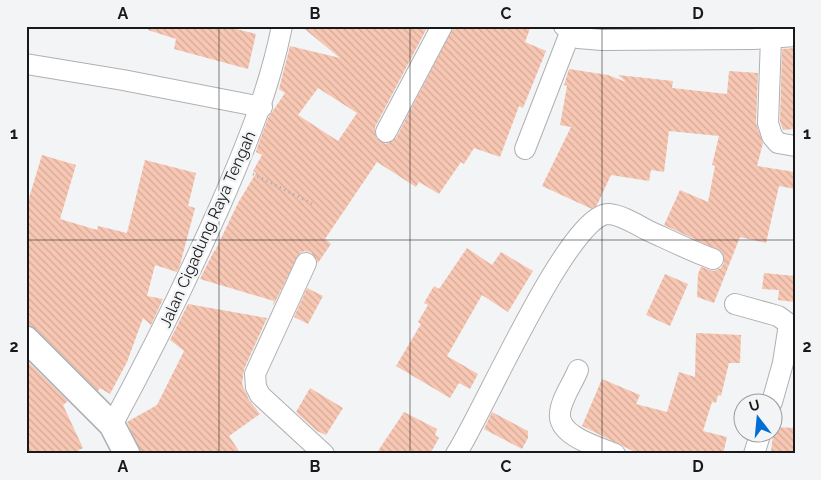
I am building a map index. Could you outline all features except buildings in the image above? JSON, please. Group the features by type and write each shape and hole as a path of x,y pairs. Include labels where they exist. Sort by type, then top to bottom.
{"street":[{"name":"Jalan Cigadung Raya Tengah","path":"112,425 159,338 262,107 282,26"},
{"path":"386,132 442,26"},
{"path":"524,149 567,30 578,38 602,40 759,34 795,36"},
{"path":"759,34 768,123 772,136 778,143 795,146"},
{"path":"26,64 123,80 262,107"},
{"path":"456,454 545,285 586,226 599,215 610,214 632,222 713,259"},
{"path":"306,263 255,374 256,387 260,395 324,454"},
{"path":"735,304 778,316 789,324 783,363 775,392"},
{"path":"26,339 112,425 127,454"},
{"path":"578,370 560,412 560,420 569,434 615,454"},
{"path":"754,454 758,442"}],"path":[{"path":"236,166 313,204"}]}
